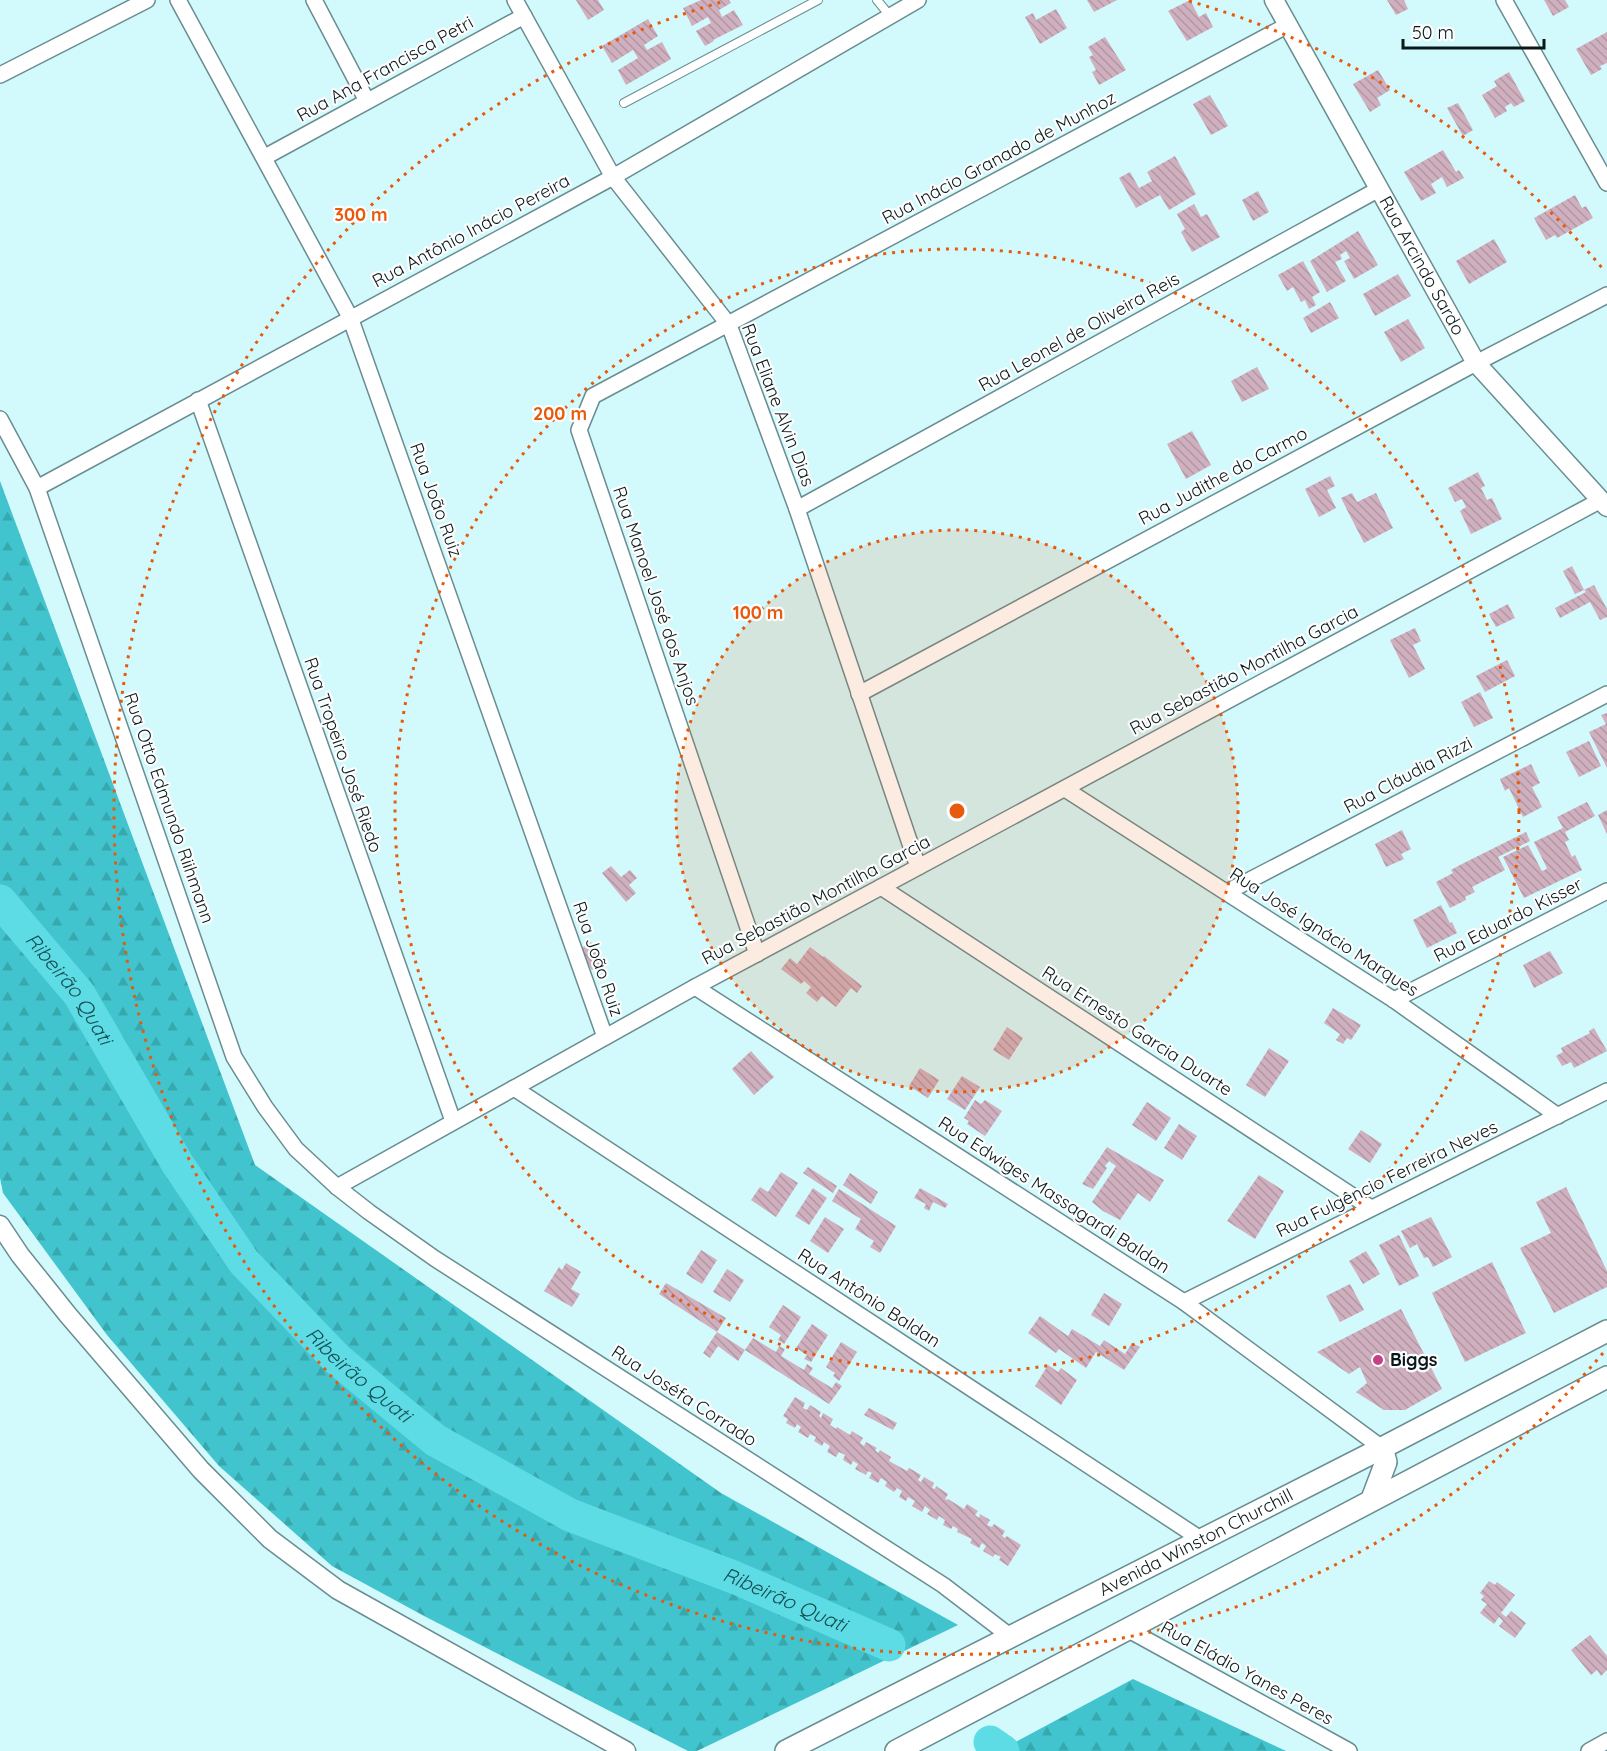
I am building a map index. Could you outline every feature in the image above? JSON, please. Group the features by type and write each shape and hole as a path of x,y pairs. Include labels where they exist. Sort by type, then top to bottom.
{"main road":[{"name":"Avenida Winston Churchill","path":"786,1751 1607,1331"},
{"path":"896,1751 1607,1377"},
{"path":"1372,1499 1386,1462 1382,1448"}],"street":[{"path":"0,75 147,0"},
{"name":"Rua João Ruiz","path":"178,0 351,317 605,1037"},
{"path":"314,0 367,101"},
{"name":"Rua Eliane Alvin Dias","path":"515,0 613,177 729,325 796,509 918,867"},
{"name":"Rua Antônio Inácio Pereira","path":"37,489 613,177 896,9 918,0"},
{"name":"Rua Arcindo Sardo","path":"1274,0 1476,363 1604,503"},
{"path":"1504,0 1607,183"},
{"name":"Rua Ana Francisca Petri","path":"265,157 524,16"},
{"name":"Rua Inácio Granado de Munhoz","path":"729,325 1288,25"},
{"name":"Rua Leonel de Oliveira Reis","path":"796,509 1379,189"},
{"name":"Rua Judithe do Carmo","path":"859,694 1607,295"},
{"name":"Rua Manoel José dos Anjos","path":"729,325 593,396 579,430 757,954"},
{"name":"Rua Tropeiro José Riedo","path":"198,400 453,1122"},
{"name":"Rua Otto Edmundo Riihmann","path":"0,419 37,489 234,1057 265,1107 296,1149 338,1187"},
{"name":"Rua Sebastião Montilha Garcia","path":"338,1187 695,987 1604,503"},
{"name":"Rua Cláudia Rizzi","path":"1227,892 1607,693"},
{"name":"Rua José Ignácio Marques","path":"1065,789 1394,999 1558,1116"},
{"name":"Rua Ernesto Garcia Duarte","path":"881,887 1371,1208"},
{"name":"Rua Eduardo Kisser","path":"1394,999 1607,891"},
{"name":"Rua Edwiges Massagardi Baldan","path":"695,987 1184,1302 1382,1448"},
{"name":"Rua Antônio Baldan","path":"514,1088 1202,1540"},
{"name":"Rua Fulgêncio Ferreira Neves","path":"1184,1302 1607,1091"},
{"name":"Rua Joséfa Corrado","path":"338,1187 434,1258 943,1585 1011,1637"},
{"path":"0,1225 20,1255 68,1315 194,1462 270,1539 338,1590 607,1746 626,1751"},
{"name":"Rua Eládio Yanes Peres","path":"1127,1629 1349,1751"},
{"path":"1589,1751 1607,1741"}],"lane":[{"path":"624,103 818,0"},
{"path":"877,0 896,9"}],"green space":[{"path":"0,481 255,1165 721,1493 958,1625 697,1751 688,1751 426,1617 332,1566 219,1466 107,1335 3,1193 0,1178"},
{"path":"1133,1679 1286,1751 999,1751"}],"building":[{"path":"576,0 598,0 604,10 588,20"},
{"path":"701,0 729,0 731,3 719,10 722,17 734,10 743,25 705,46 696,31 711,23 708,17 692,26 683,8"},
{"path":"1087,0 1117,0 1094,12"},
{"path":"1190,0 1199,17 1206,13 1213,27 1187,41 1168,11"},
{"path":"1387,0 1404,0 1408,9 1396,15"},
{"path":"1544,0 1565,0 1569,7 1553,16"},
{"path":"1056,9 1067,28 1040,44 1025,17 1033,13 1036,20"},
{"path":"648,19 658,36 644,45 647,50 662,42 671,59 626,85 618,70 638,58 633,50 612,63 602,46"},
{"path":"1607,32 1607,63 1591,75 1576,49"},
{"path":"1105,37 1126,70 1099,85 1092,72 1096,70 1089,57 1093,55 1088,47"},
{"path":"1378,70 1390,90 1377,98 1381,105 1370,112 1353,84"},
{"path":"1509,72 1525,101 1514,107 1511,103 1505,107 1507,111 1495,118 1482,95 1497,86 1494,81"},
{"path":"1210,95 1228,126 1211,135 1193,104"},
{"path":"1458,103 1473,130 1463,136 1447,108"},
{"path":"1443,150 1456,172 1459,170 1464,178 1447,187 1442,177 1431,184 1436,193 1421,201 1404,172"},
{"path":"1175,156 1196,194 1169,210 1160,195 1136,208 1119,178 1130,172 1139,188 1152,181 1147,172"},
{"path":"1258,191 1269,212 1253,221 1242,200"},
{"path":"1575,195 1582,208 1586,206 1593,218 1557,238 1555,235 1546,240 1534,218"},
{"path":"1194,204 1201,217 1207,214 1220,237 1192,252 1181,232 1185,229 1177,214"},
{"path":"1358,231 1378,265 1354,279 1344,261 1350,258 1346,251 1340,255 1342,259 1335,262 1346,281 1327,292 1310,261"},
{"path":"1494,239 1507,262 1469,284 1456,261"},
{"path":"1303,261 1320,292 1312,297 1316,305 1309,309 1305,300 1301,302 1293,287 1287,291 1278,275"},
{"path":"1398,274 1411,296 1375,316 1363,294"},
{"path":"1330,302 1339,318 1311,333 1303,318"},
{"path":"1408,319 1425,348 1401,362 1384,332"},
{"path":"1257,367 1269,389 1242,402 1231,381"},
{"path":"1192,431 1211,465 1186,479 1167,444"},
{"path":"1478,472 1485,486 1481,488 1487,500 1492,498 1502,519 1471,534 1460,511 1466,507 1462,499 1455,502 1448,488"},
{"path":"1330,476 1335,486 1327,490 1336,508 1319,517 1305,489"},
{"path":"1352,493 1357,502 1376,493 1393,528 1364,543 1341,498"},
{"path":"1572,566 1584,590 1575,594 1563,571"},
{"path":"1594,585 1607,609 1607,617 1600,620 1590,602 1560,618 1555,608 1586,592 1584,590"},
{"path":"1508,604 1515,618 1496,627 1489,614"},
{"path":"1415,628 1421,641 1413,645 1425,669 1409,678 1390,640"},
{"path":"1507,660 1515,676 1485,692 1476,676"},
{"path":"1480,692 1493,718 1474,727 1461,702"},
{"path":"1607,713 1607,768 1589,732 1606,724 1601,715"},
{"path":"1589,741 1601,766 1579,777 1566,752"},
{"path":"1531,764 1540,783 1532,787 1542,807 1523,817 1509,788 1505,791 1500,779"},
{"path":"1587,802 1595,816 1565,832 1569,840 1565,842 1572,857 1575,855 1582,870 1524,898 1503,857 1528,845 1542,871 1545,870 1547,868 1534,842 1563,828 1557,817"},
{"path":"1607,810 1607,834 1598,815"},
{"path":"1402,830 1411,849 1401,854 1404,859 1386,867 1375,844"},
{"path":"1526,832 1530,841 1498,857 1505,870 1472,887 1475,892 1465,897 1466,900 1450,908 1436,882 1453,873 1451,870 1460,865"},
{"path":"611,866 621,877 630,870 637,878 629,885 636,893 626,902 602,873"},
{"path":"1441,905 1457,933 1427,948 1413,920"},
{"path":"591,942 604,961 592,970 579,950"},
{"path":"810,947 862,986 857,993 851,988 836,1007 822,996 817,1002 806,993 811,987 804,981 801,984 781,969 790,958 797,964"},
{"path":"1550,951 1563,973 1534,988 1523,965"},
{"path":"1333,1008 1361,1025 1351,1040 1347,1038 1343,1044 1336,1040 1340,1034 1324,1023"},
{"path":"1007,1027 1023,1038 1009,1060 993,1050"},
{"path":"1594,1028 1607,1051 1574,1068 1571,1062 1562,1066 1556,1056 1563,1052 1561,1048 1590,1033 1589,1031"},
{"path":"1269,1048 1289,1061 1265,1097 1246,1085"},
{"path":"751,1051 774,1077 754,1095 732,1069"},
{"path":"920,1068 939,1080 928,1098 909,1086"},
{"path":"962,1076 980,1087 965,1110 947,1099"},
{"path":"975,1100 981,1104 985,1100 1002,1111 985,1136 967,1124 969,1121 964,1118"},
{"path":"1147,1102 1171,1118 1156,1141 1132,1125"},
{"path":"1179,1124 1197,1136 1182,1160 1164,1148"},
{"path":"1361,1130 1382,1144 1370,1163 1348,1149"},
{"path":"1107,1147 1164,1180 1150,1202 1138,1193 1120,1220 1092,1202 1116,1166 1109,1161 1093,1189 1082,1184"},
{"path":"808,1167 837,1186 833,1193 803,1173"},
{"path":"781,1172 798,1183 776,1217 751,1200 760,1187 768,1192"},
{"path":"850,1173 878,1192 871,1204 843,1185"},
{"path":"1259,1175 1284,1191 1255,1239 1227,1221"},
{"path":"1566,1187 1607,1271 1607,1287 1554,1313 1520,1248 1551,1233 1536,1202"},
{"path":"813,1188 827,1198 809,1225 795,1216"},
{"path":"920,1188 948,1204 945,1208 933,1202 929,1211 924,1208 926,1204 914,1198"},
{"path":"839,1189 896,1226 880,1253 870,1247 874,1241 855,1229 861,1219 832,1201"},
{"path":"825,1217 844,1229 828,1253 810,1241"},
{"path":"1431,1217 1452,1257 1433,1267 1428,1257 1424,1258 1417,1244 1410,1248 1401,1231"},
{"path":"1399,1235 1419,1276 1399,1286 1379,1245"},
{"path":"701,1250 717,1260 702,1284 686,1274"},
{"path":"1366,1251 1380,1274 1363,1284 1349,1261"},
{"path":"1492,1262 1526,1333 1465,1362 1432,1293"},
{"path":"566,1263 581,1272 571,1289 580,1294 572,1307 544,1291 559,1267 562,1270"},
{"path":"727,1269 744,1280 730,1302 713,1292"},
{"path":"666,1283 726,1318 717,1332 659,1294"},
{"path":"1350,1284 1364,1310 1340,1322 1326,1296"},
{"path":"1104,1293 1122,1304 1109,1326 1091,1315"},
{"path":"783,1305 801,1317 784,1344 778,1340 781,1335 769,1327"},
{"name":"Biggs","path":"1401,1309 1442,1389 1405,1410 1384,1410 1356,1392 1367,1383 1360,1367 1349,1374 1317,1352"},
{"path":"1040,1316 1068,1336 1072,1329 1100,1346 1104,1340 1125,1354 1132,1343 1140,1347 1124,1370 1096,1352 1086,1368 1059,1349 1056,1353 1028,1333"},
{"path":"812,1324 828,1335 811,1362 804,1359 807,1355 796,1348"},
{"path":"717,1332 745,1350 738,1361 718,1346 710,1358 703,1353"},
{"path":"753,1338 776,1352 779,1346 785,1349 781,1356 804,1370 807,1364 813,1368 809,1374 832,1388 836,1382 842,1386 829,1404 745,1350"},
{"path":"841,1342 857,1352 839,1381 833,1376 835,1373 826,1367"},
{"path":"1048,1365 1058,1372 1061,1368 1077,1380 1061,1405 1035,1386"},
{"path":"795,1397 805,1403 803,1408 807,1410 810,1405 821,1412 819,1416 821,1418 823,1413 833,1419 830,1425 836,1429 837,1427 850,1435 852,1431 863,1438 860,1443 864,1446 866,1442 877,1448 875,1450 878,1453 880,1450 891,1457 889,1461 907,1471 909,1468 921,1475 918,1480 921,1482 924,1477 934,1483 932,1488 935,1489 936,1486 948,1494 945,1499 964,1509 967,1504 978,1511 975,1515 979,1518 980,1514 990,1520 987,1525 992,1527 994,1524 1005,1531 1002,1536 1005,1538 1007,1536 1021,1545 1008,1566 999,1560 1001,1557 995,1554 993,1557 983,1551 986,1546 982,1543 979,1548 970,1543 972,1539 957,1532 958,1529 953,1526 951,1529 943,1525 945,1520 939,1516 937,1520 927,1514 930,1510 925,1506 922,1512 912,1506 915,1501 908,1497 906,1501 899,1497 902,1491 897,1488 894,1492 885,1486 887,1482 881,1478 878,1483 869,1478 872,1473 868,1471 866,1475 855,1469 858,1464 853,1461 851,1465 843,1460 845,1455 839,1452 836,1457 827,1452 830,1446 824,1442 822,1446 814,1441 816,1437 810,1434 808,1438 798,1432 801,1427 797,1424 795,1428 786,1423 788,1419 783,1416"},
{"path":"869,1408 897,1423 893,1430 864,1415"},
{"path":"1489,1581 1495,1585 1497,1582 1515,1595 1501,1613 1506,1617 1511,1611 1526,1623 1515,1638 1499,1626 1503,1621 1499,1617 1494,1624 1480,1613 1487,1604 1481,1600 1484,1596 1480,1593"},
{"path":"1590,1635 1607,1656 1607,1670 1601,1676 1597,1670 1591,1675 1571,1650"}],"waterway":[{"name":"Ribeirão Quati","path":"0,901 79,994 177,1163 244,1262 337,1359 435,1440 570,1515 736,1578 889,1645"},
{"name":"Ribeirão Quati","path":"990,1742 1003,1751"}],"place":[{"name":"Biggs","path":"1378,1360"}]}
